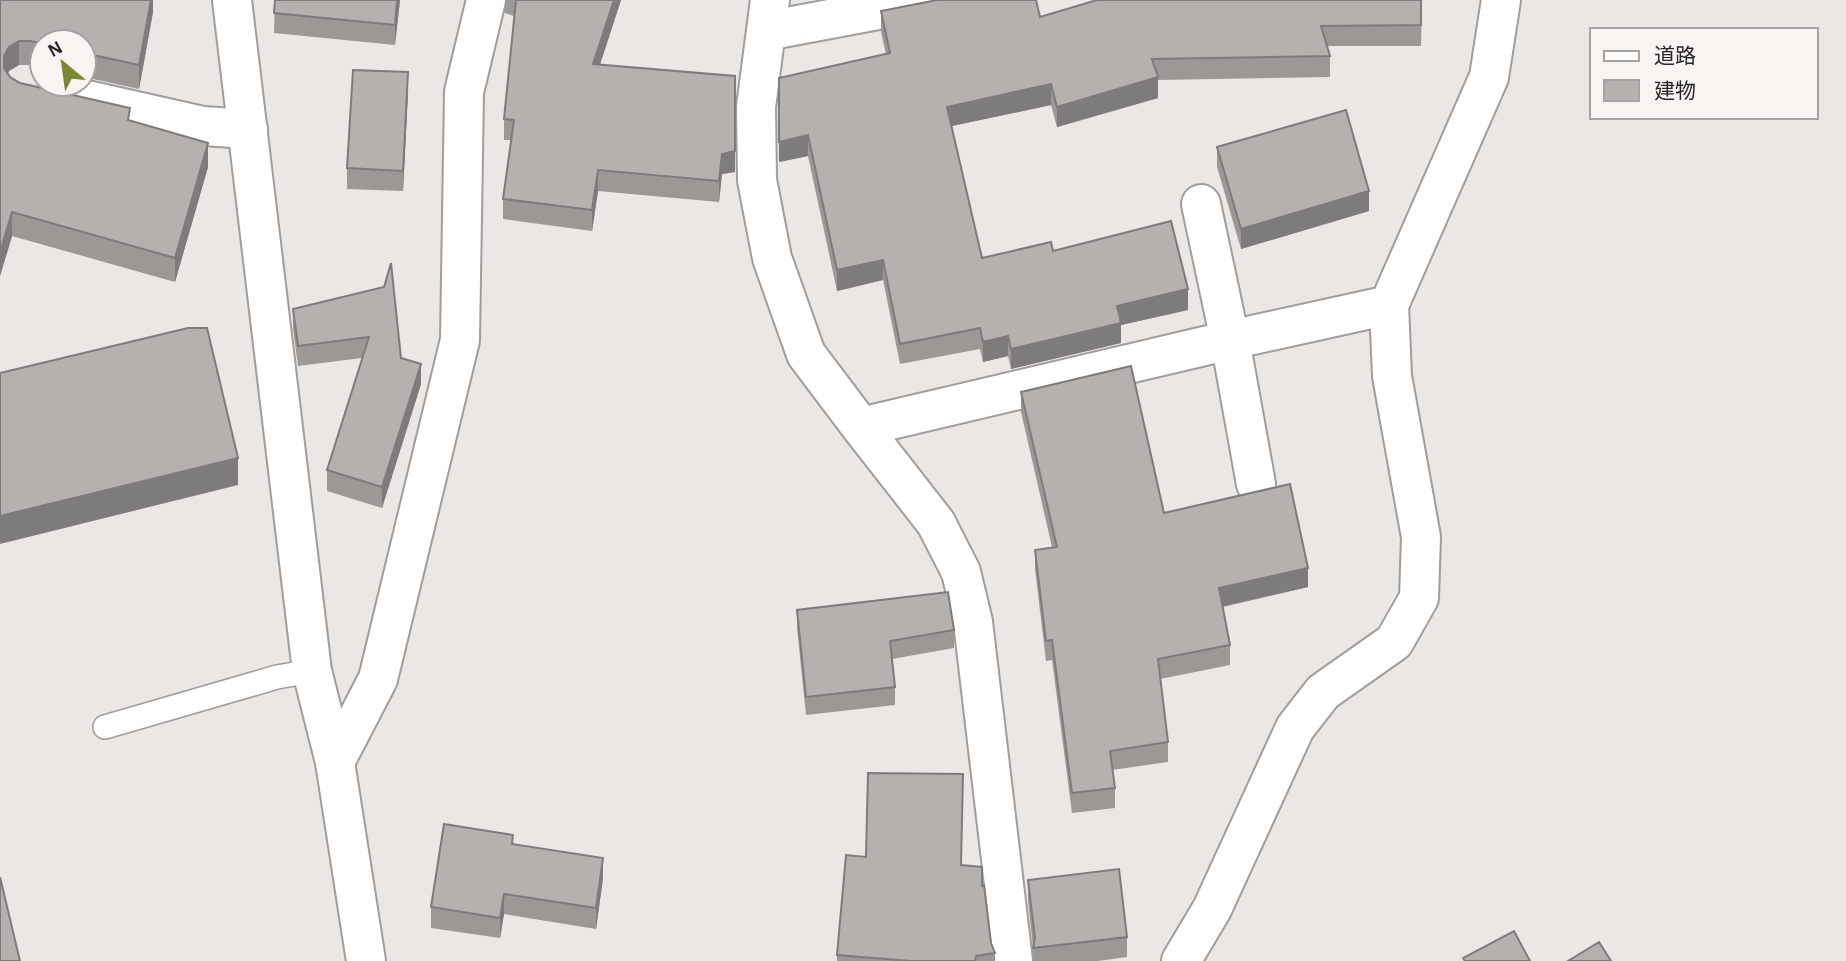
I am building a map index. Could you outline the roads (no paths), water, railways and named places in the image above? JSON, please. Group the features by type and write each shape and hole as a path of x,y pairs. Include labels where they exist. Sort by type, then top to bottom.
{"street":[{"path":"232,0 312,671 335,762 366,961"},
{"path":"335,762 378,679 460,340 464,92 486,0"},
{"path":"931,0 768,16 756,107 757,180 772,258 806,354 936,523 961,572 974,622 1013,961"},
{"path":"1181,961 1212,909 1295,728 1323,692 1394,642 1419,598 1422,537 1392,376 1389,304 1489,78 1501,0"},
{"path":"80,98 203,125 248,129"},
{"path":"1201,204 1230,340 1256,484"},
{"path":"861,427 1389,304"}],"lane":[{"path":"105,727 277,677 312,671"}]}
